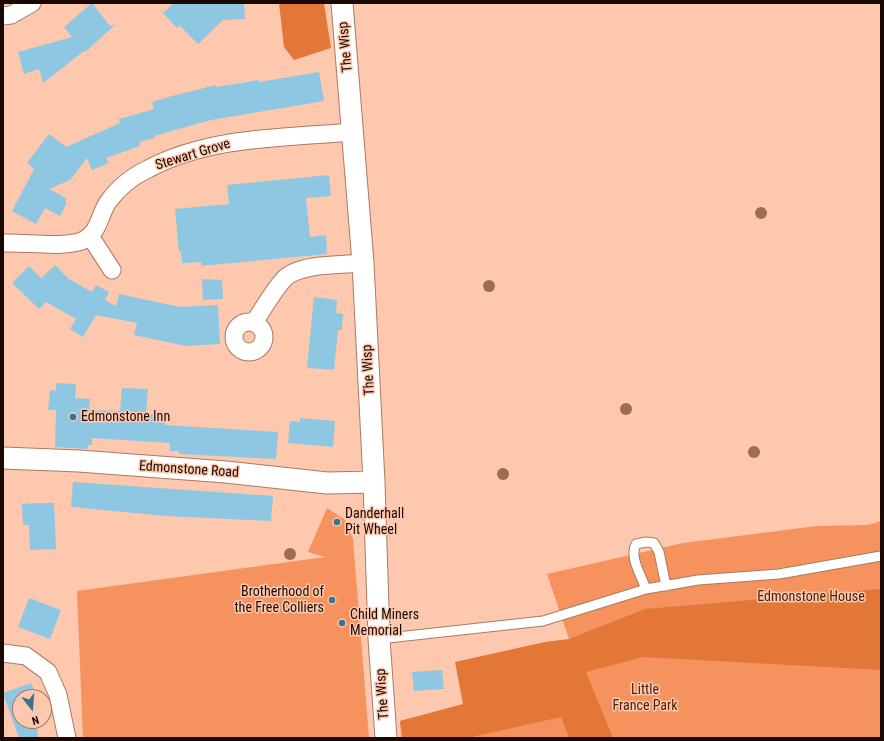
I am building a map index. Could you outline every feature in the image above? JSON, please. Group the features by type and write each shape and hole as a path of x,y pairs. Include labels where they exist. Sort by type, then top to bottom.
{"street":[{"path":"3,16 11,15 32,3"},
{"name":"The Wisp","path":"342,3 363,263 374,482 379,639 386,738"},
{"name":"Stewart Grove","path":"90,236 116,191 132,178 148,168 178,156 213,146 244,140 353,132"},
{"path":"3,243 71,244 90,236 112,270"},
{"path":"254,322 285,278 294,272 306,268 363,263"},
{"name":"Edmonstone Road","path":"3,458 80,461 226,472 327,483 374,482"},
{"path":"3,654 26,656 48,672 58,695 67,738"}],"lane":[{"path":"646,588 635,562 633,550 636,544 646,542 654,543 659,552 666,586"},
{"path":"379,639 543,621 646,588 698,580 779,574 881,556"}],"green space":[{"path":"279,3 324,3 331,48 294,60 284,47"},
{"path":"327,508 345,520 353,539 369,738 83,738 77,591 325,557 308,552"},
{"path":"881,521 881,738 401,738 400,721 463,705 569,639 547,574 683,543 817,526 868,525"},
{"name":"Edmonstone House","path":"881,589 881,670 643,657 586,672 613,738 569,738 561,717 467,738 403,738 400,721 463,704 455,662 545,642 569,639 645,609"}],"building":[{"path":"92,3 110,26 116,24 85,52 84,51 43,83 39,69 24,74 18,52 72,37 64,27"},
{"path":"174,3 244,3 245,19 223,20 198,44 179,25 177,28 163,13"},
{"path":"319,72 324,101 211,120 154,136 155,138 139,142 140,146 106,158 109,163 92,170 87,158 70,180 49,189 66,198 66,205 60,216 45,208 36,224 12,211 34,169 27,163 49,134 66,147 120,123 119,119 154,109 152,102 168,97 216,85 216,87 259,80 259,82"},
{"path":"329,175 331,196 306,198 310,237 326,235 327,254 201,266 201,262 182,263 181,251 179,252 175,209 229,204 227,185"},
{"path":"55,265 69,279 92,292 96,285 109,292 105,300 116,306 119,294 180,307 218,305 220,344 186,346 134,335 137,323 96,315 83,337 70,329 76,319 46,302 39,309 12,283 29,266 41,278"},
{"path":"202,279 222,280 223,299 203,300"},
{"path":"314,297 337,300 336,313 343,314 342,330 338,330 334,370 307,368"},
{"path":"56,383 76,384 75,398 90,399 89,410 120,411 122,388 148,389 146,414 166,415 165,425 278,432 276,459 179,454 179,451 170,451 170,443 92,438 92,445 88,445 87,449 55,447 56,410 48,410 50,390 56,391"},
{"path":"300,418 335,421 333,447 288,443 290,421 300,422"},
{"path":"73,482 273,496 271,521 166,516 71,507"},
{"path":"54,503 56,549 30,550 29,525 23,525 22,504"},
{"path":"29,598 61,610 50,639 18,627"},
{"path":"442,670 444,689 414,691 412,672"},
{"path":"31,683 34,689 14,689"},
{"path":"12,690 12,718 3,693"},
{"path":"16,729 37,729 38,738 19,738"}],"place":[{"name":"Edmonstone Inn","path":"73,417"},
{"name":"Danderhall Pit Wheel","path":"337,522"},
{"name":"Brotherhood of the Free Colliers","path":"332,600"},
{"name":"Child Miners Memorial","path":"342,623"}],"park label":[{"name":"Little France Park","path":"645,698"}]}
